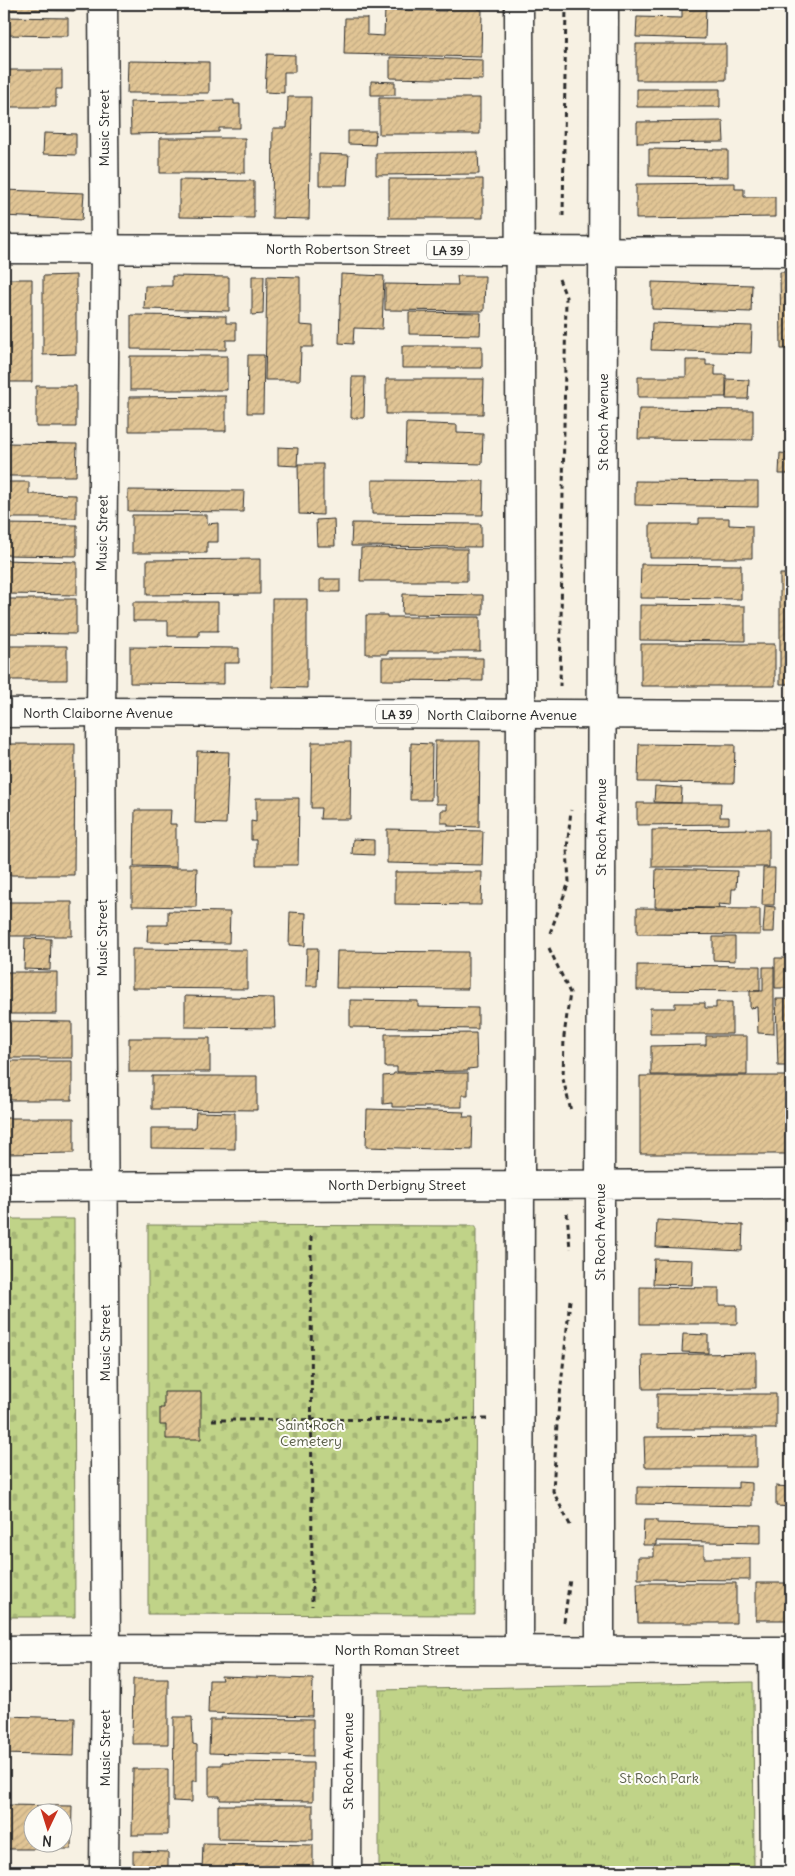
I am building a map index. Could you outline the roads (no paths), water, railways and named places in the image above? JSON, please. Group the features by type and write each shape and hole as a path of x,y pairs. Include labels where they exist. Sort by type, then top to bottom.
{"street":[{"name":"Music Street","path":"103,4 105,248 101,712 106,1648 104,1872"},
{"path":"519,4 521,715 519,1650"},
{"name":"St Roch Avenue","path":"600,1650 604,4"},
{"name":"North Robertson Street","path":"4,249 791,252"},
{"name":"North Claiborne Avenue","path":"4,713 791,715"},
{"name":"North Derbigny Street","path":"4,1187 791,1184"},
{"name":"North Roman Street","path":"4,1650 106,1648 782,1651"},
{"name":"St Roch Avenue","path":"347,1872 348,1649"},
{"path":"776,1872 782,1651"}],"park label":[{"name":"Saint Roch Cemetery","path":"311,1434"},
{"name":"St Roch Park","path":"659,1778"}]}
